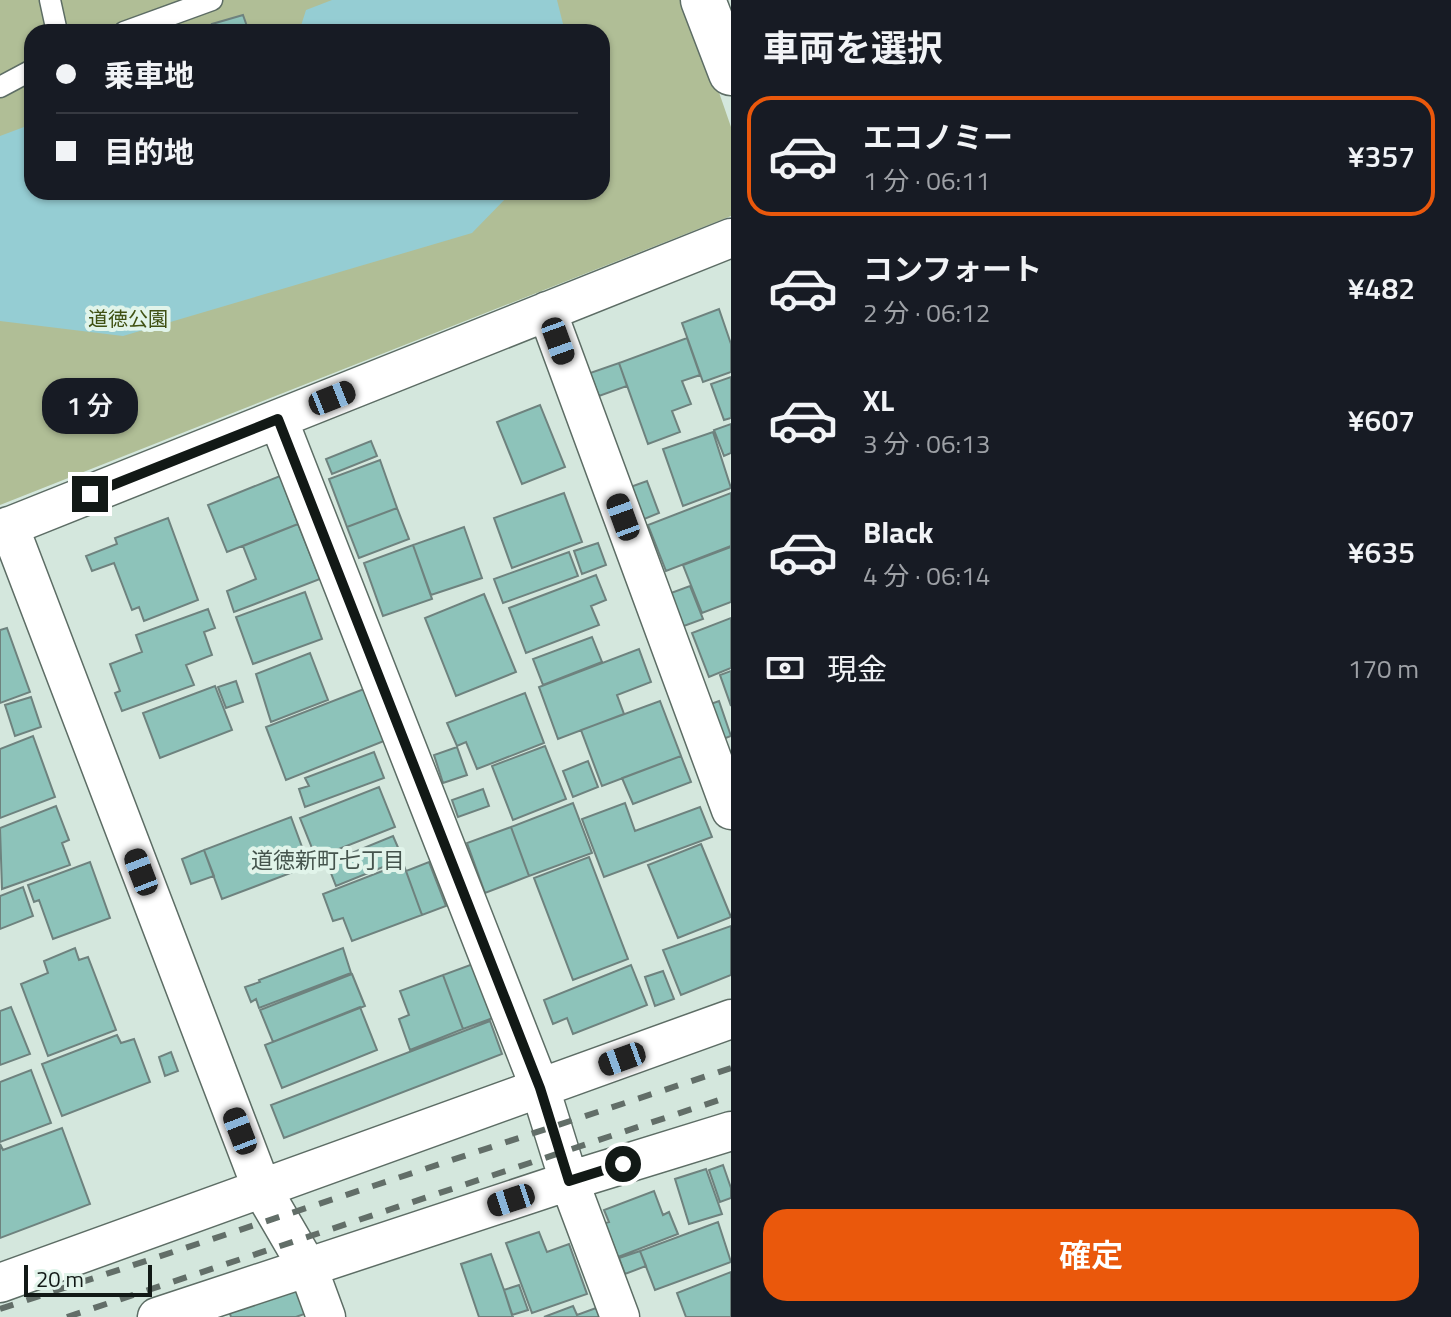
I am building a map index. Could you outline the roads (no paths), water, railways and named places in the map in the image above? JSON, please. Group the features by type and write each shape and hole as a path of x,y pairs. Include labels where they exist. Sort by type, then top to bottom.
{"street":[{"path":"703,0 731,73"},
{"path":"326,1317 308,1268 262,1189 4,528 731,238"},
{"path":"547,311 731,810"},
{"path":"278,419 540,1088 569,1181 620,1317"},
{"path":"0,1283 731,1019"},
{"path":"157,1317 731,1131"}],"lane":[{"path":"50,0 55,24"},
{"path":"146,24 212,0"},
{"path":"0,87 24,74"}],"water":[{"path":"332,0 557,0 563,24 302,24 306,10"},
{"path":"24,127 24,200 504,200 472,233 123,336 0,321 0,136"}],"railway":[{"path":"0,1309 731,1068"},
{"path":"67,1317 731,1096"}],"district":[{"name":"道徳新町七丁目","path":"328,860"}],"park label":[{"name":"道徳公園","path":"128,318"}]}
